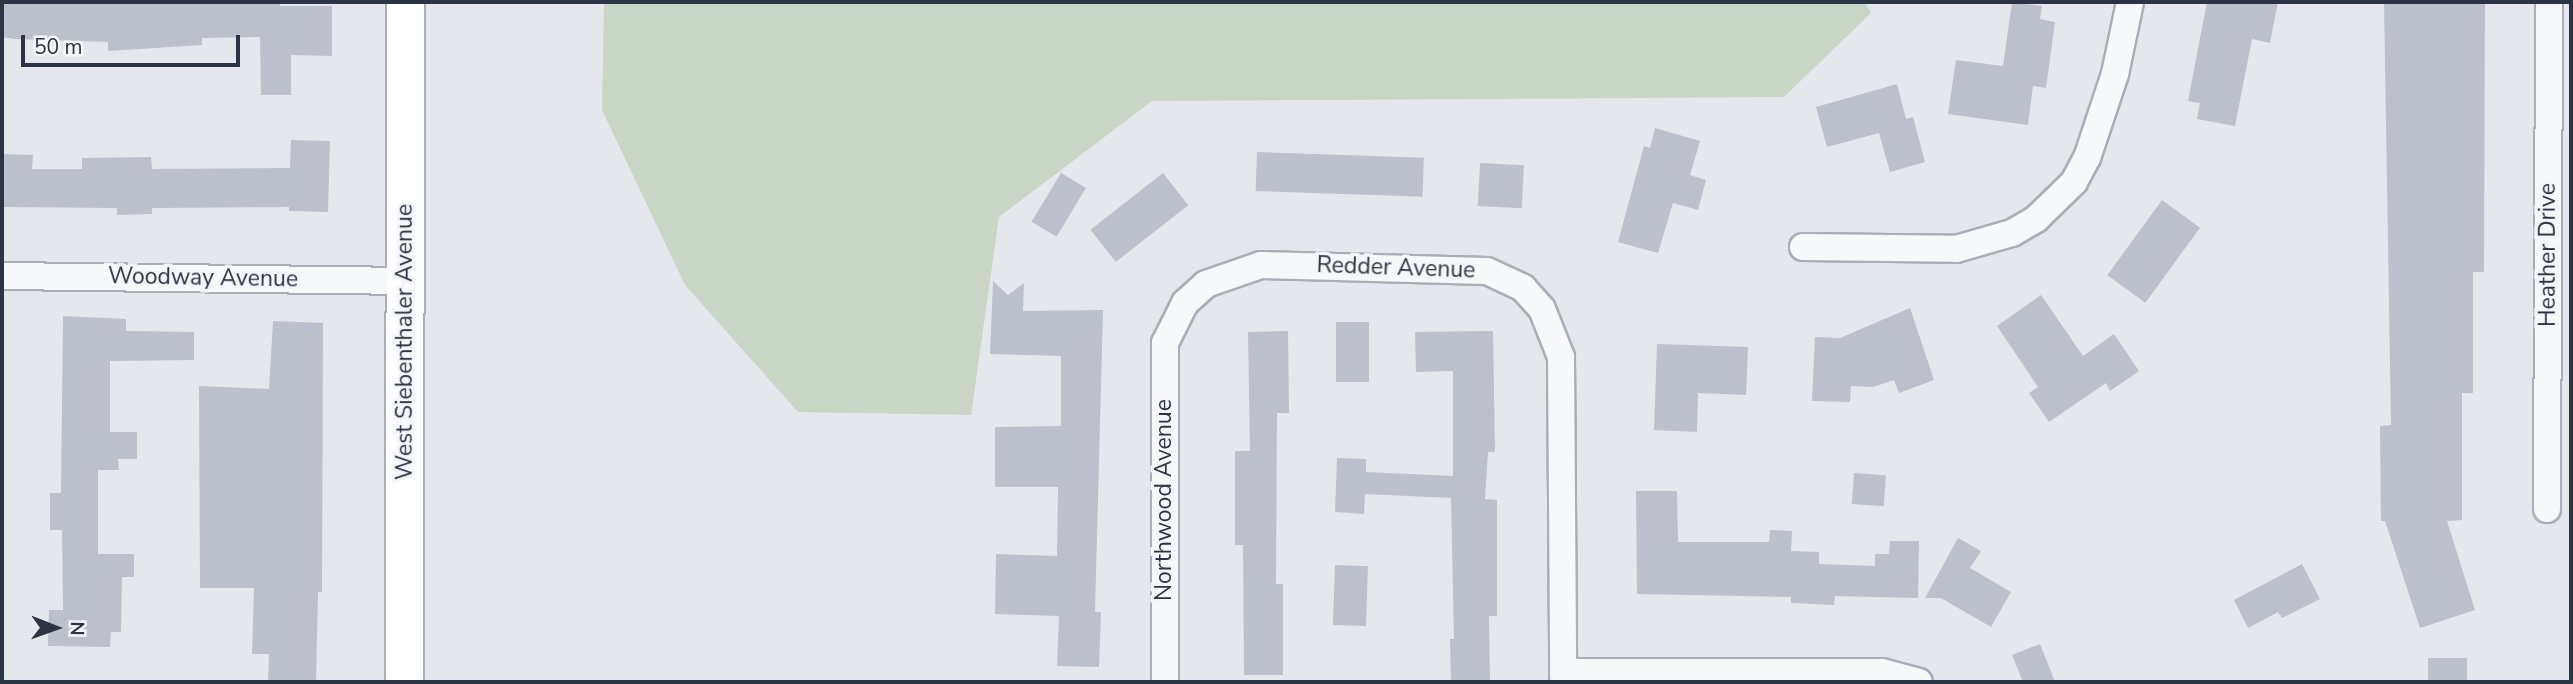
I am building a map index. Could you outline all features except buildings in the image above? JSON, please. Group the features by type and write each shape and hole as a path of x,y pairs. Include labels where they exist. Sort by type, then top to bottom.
{"main road":[{"name":"West Siebenthaler Avenue","path":"404,682 405,2"}],"street":[{"path":"1803,247 1956,249 2012,233 2036,219 2074,182 2087,158 2115,74 2130,2"},
{"name":"Heather Drive","path":"2547,509 2549,2"},
{"name":"Redder Avenue","path":"1174,320 1206,284 1261,265 1487,271 1523,288 1551,323 1561,357 1563,677"},
{"name":"Woodway Avenue","path":"2,276 404,281"},
{"name":"Northwood Avenue","path":"1165,682 1164,362 1174,320"},
{"path":"1563,677 1882,672 1919,682"}],"green space":[{"path":"604,2 1865,2 1871,13 1784,97 1152,101 999,217 971,415 798,412 685,285 602,110"}]}
